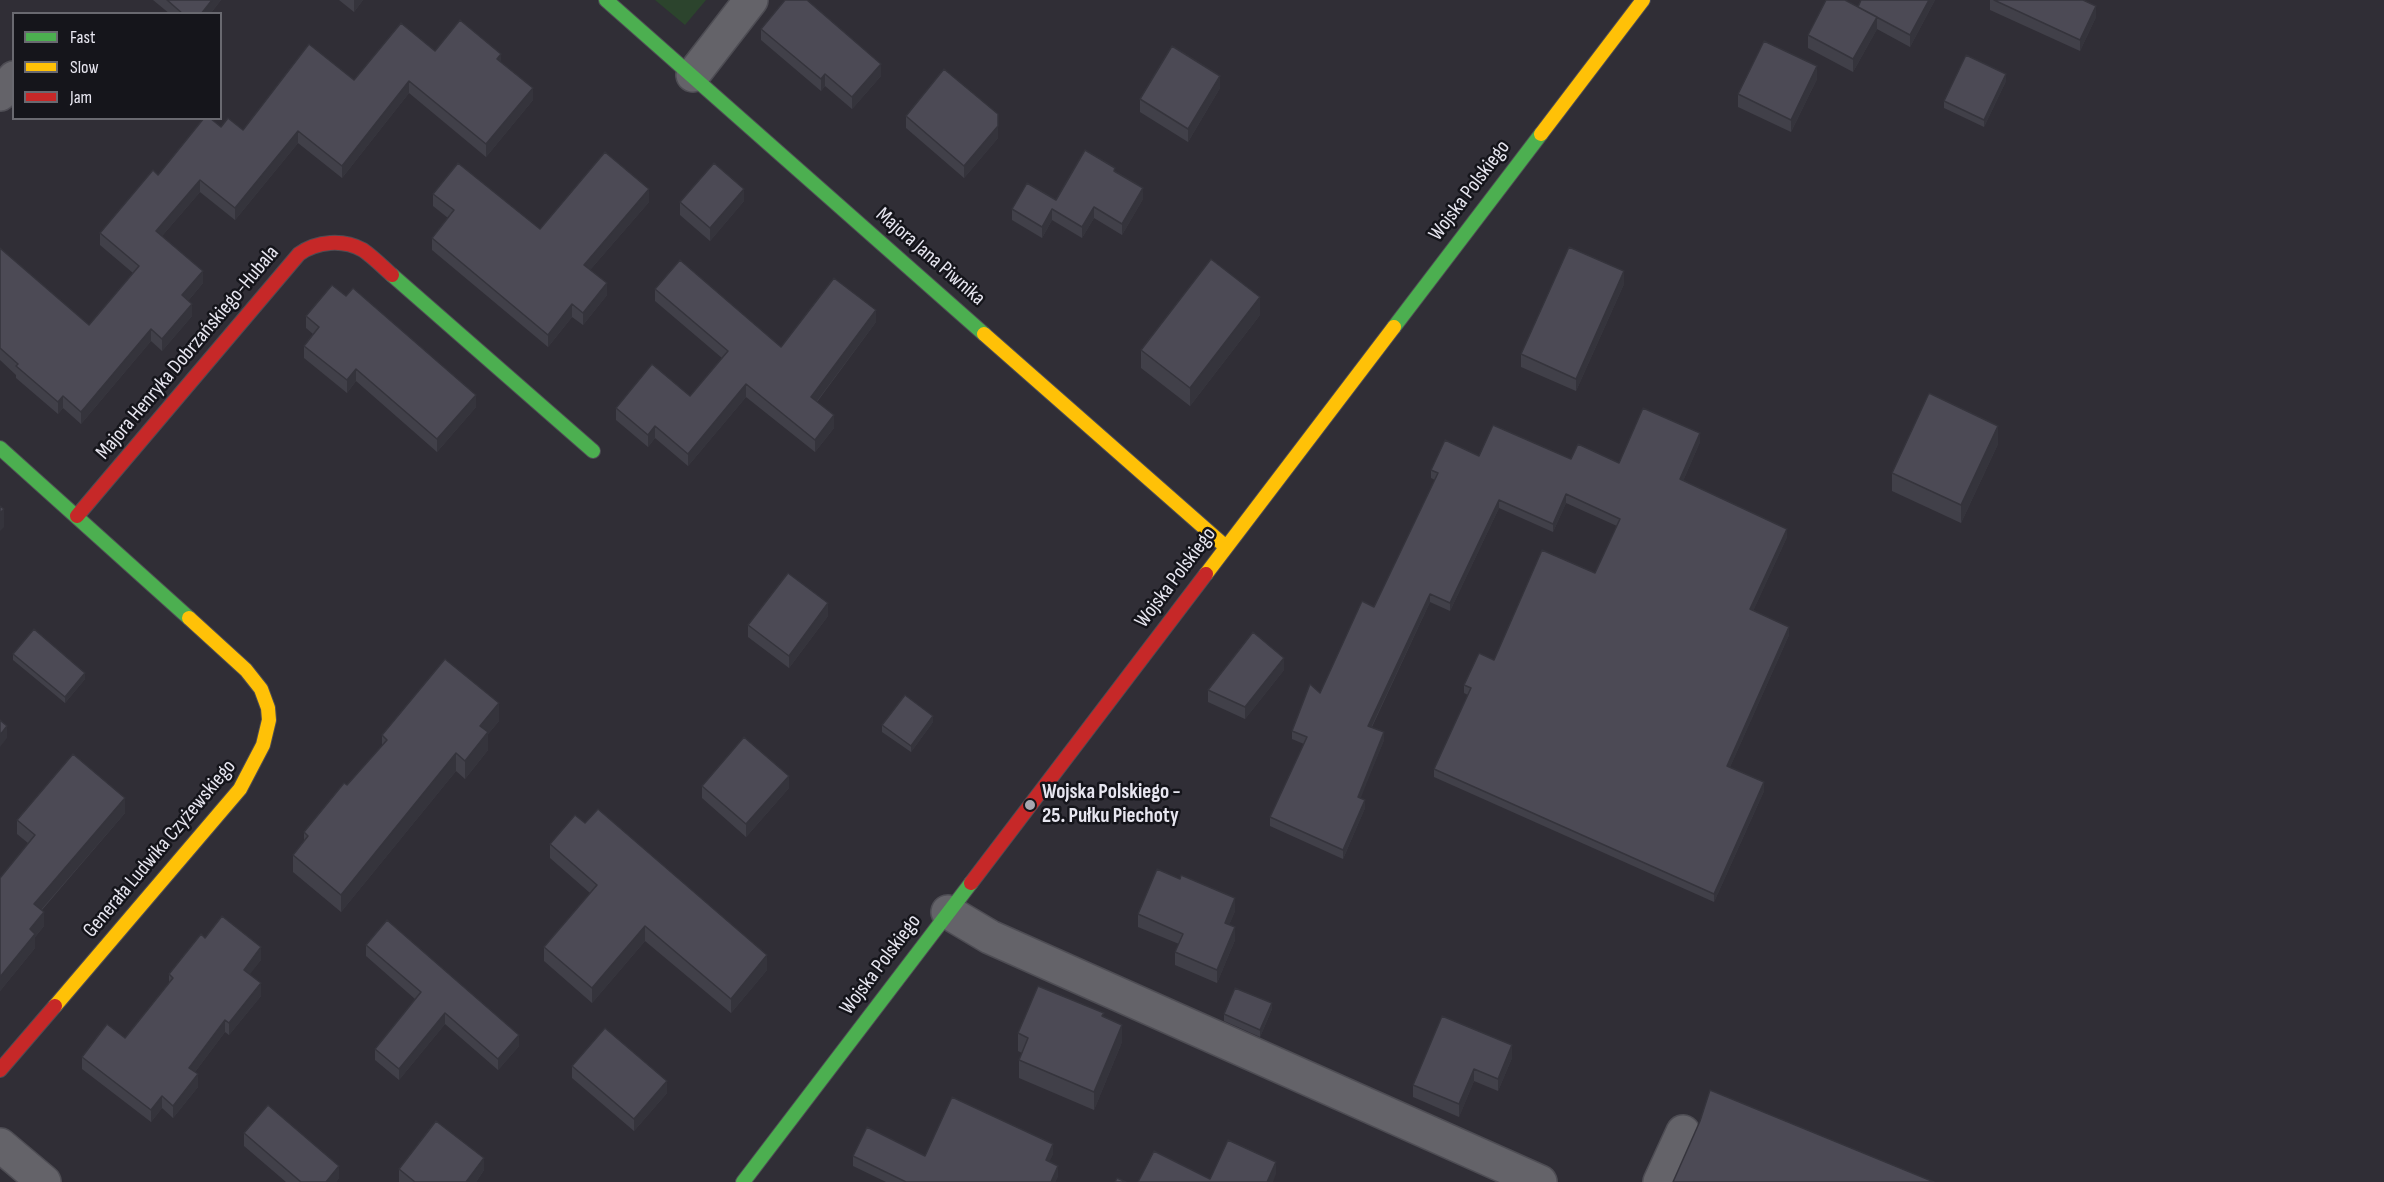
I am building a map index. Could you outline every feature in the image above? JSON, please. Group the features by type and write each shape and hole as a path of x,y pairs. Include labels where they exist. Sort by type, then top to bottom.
{"street":[{"name":"Majora Jana Piwnika","path":"606,0 1226,547"},
{"path":"693,75 751,0"},
{"name":"Wojska Polskiego","path":"743,1182 1643,0"},
{"path":"0,94 12,80"},
{"name":"Majora Henryka Dobrzańskiego-Hubala","path":"76,516 299,254 314,245 346,244 364,251 593,451"},
{"name":"Generała Ludwika Czyżewskiego","path":"0,448 246,670 258,683 266,699 267,729 264,746 240,789 0,1070"},
{"path":"948,912 990,937 1540,1182"},
{"path":"1660,1182 1683,1132"},
{"path":"0,1145 44,1182"}],"green space":[{"path":"655,0 706,0 685,25"}],"building":[{"path":"167,0 212,0 203,12 181,12"},
{"path":"785,0 807,0 881,64 852,97 825,74 821,79 761,29"},
{"path":"1826,0 1845,0 1877,17 1853,59 1808,35"},
{"path":"1861,0 1929,0 1910,35 1858,7"},
{"path":"1994,0 2083,0 2096,6 2080,40"},
{"path":"460,20 501,54 497,59 533,88 486,144 409,81 342,166 298,131 235,208 200,180 156,231 203,271 182,295 192,304 162,339 151,329 81,412 63,396 58,402 16,366 18,364 0,348 0,248 89,325 139,266 100,233 153,170 158,175 202,120 212,120 221,127 228,118 243,130 309,44 354,80 401,23 435,51"},
{"path":"1764,41 1817,66 1791,120 1738,94"},
{"path":"1172,46 1220,76 1188,129 1140,99"},
{"path":"1966,55 2006,74 1984,120 1944,101"},
{"path":"944,69 998,114 998,126 964,166 906,116"},
{"path":"1085,150 1143,188 1122,224 1094,207 1082,227 1052,209 1042,227 1012,209 1027,183 1056,200"},
{"path":"605,152 649,189 584,265 607,283 583,313 572,304 548,335 432,238 454,210 433,194 458,163 540,229"},
{"path":"714,163 744,189 710,228 680,202"},
{"path":"1569,247 1624,271 1576,379 1521,354"},
{"path":"1211,259 1260,297 1190,388 1141,350"},
{"path":"680,260 781,347 834,278 876,310 811,397 834,415 815,440 746,384 688,454 655,426 648,435 616,408 652,364 690,396 728,351 655,289"},
{"path":"332,285 346,296 353,288 476,395 437,439 356,369 347,380 304,346 319,327 306,316"},
{"path":"1929,393 1998,426 1961,505 1892,473"},
{"path":"1643,408 1700,433 1680,479 1787,529 1750,609 1789,627 1727,766 1764,782 1714,894 1434,769 1471,688 1464,685 1479,653 1494,660 1542,550 1595,573 1620,519 1566,494 1553,524 1499,500 1450,603 1430,594 1368,726 1384,732 1358,797 1365,800 1343,850 1270,817 1307,737 1292,731 1310,684 1320,693 1362,601 1374,607 1438,473 1431,470 1445,440 1479,456 1493,425 1571,459 1578,444 1619,463"},
{"path":"788,573 828,603 789,656 748,625"},
{"path":"34,629 85,673 65,697 13,654"},
{"path":"1253,632 1284,658 1245,707 1208,690"},
{"path":"445,659 499,703 480,726 488,732 465,761 456,753 341,895 293,855 308,836 304,832 344,783 347,785 387,740 382,735"},
{"path":"905,695 933,716 911,746 882,725"},
{"path":"0,720 7,726 0,735"},
{"path":"744,737 789,776 746,824 702,786"},
{"path":"73,754 125,798 34,904 44,912 30,929 35,934 0,977 0,878 35,835 17,820"},
{"path":"598,809 767,955 731,999 645,926 592,988 544,947 597,885 550,844 575,815 585,823"},
{"path":"1157,869 1180,879 1181,875 1235,898 1225,923 1235,927 1217,970 1175,952 1183,934 1138,914"},
{"path":"222,916 261,947 244,970 261,983 229,1023 225,1020 189,1068 198,1074 173,1106 162,1096 151,1110 82,1057 107,1024 125,1038 173,978 169,974 201,934 205,938"},
{"path":"387,920 519,1035 498,1059 445,1013 399,1069 375,1049 421,992 366,945"},
{"path":"1038,986 1104,1013 1102,1016 1122,1025 1094,1092 1019,1060 1028,1038 1018,1033"},
{"path":"1235,988 1272,1003 1260,1030 1224,1014"},
{"path":"1442,1016 1512,1045 1498,1079 1474,1069 1459,1104 1413,1085"},
{"path":"605,1028 667,1081 634,1119 572,1066"},
{"path":"1710,1090 1934,1182 1673,1182 1700,1121"},
{"path":"952,1097 1053,1144 1046,1160 1058,1166 1051,1182 906,1182 853,1156 867,1127 925,1156"},
{"path":"268,1105 339,1166 326,1182 301,1182 244,1133"},
{"path":"436,1121 484,1158 466,1182 415,1182 399,1169"},
{"path":"1228,1140 1276,1162 1267,1182 1138,1182 1154,1151 1210,1179"}],"traffic: fast":[{"path":"606,0 984,334"},
{"path":"1394,327 1541,134"},
{"path":"392,275 593,451"},
{"path":"0,448 189,618"},
{"path":"743,1182 971,883"}],"traffic: slow":[{"path":"1541,134 1643,0"},
{"path":"1206,574 1394,327"},
{"path":"984,334 1226,547"},
{"path":"55,1006 240,789 263,745 269,720 268,708 261,689 246,670 189,618"}],"traffic: jam":[{"path":"77,516 299,254 322,244 347,244 363,250 392,275"},
{"path":"971,883 1206,574"},
{"path":"0,1070 55,1006"}],"place":[{"name":"Wojska Polskiego - 25. Pułku Piechoty","path":"1030,805"}]}
